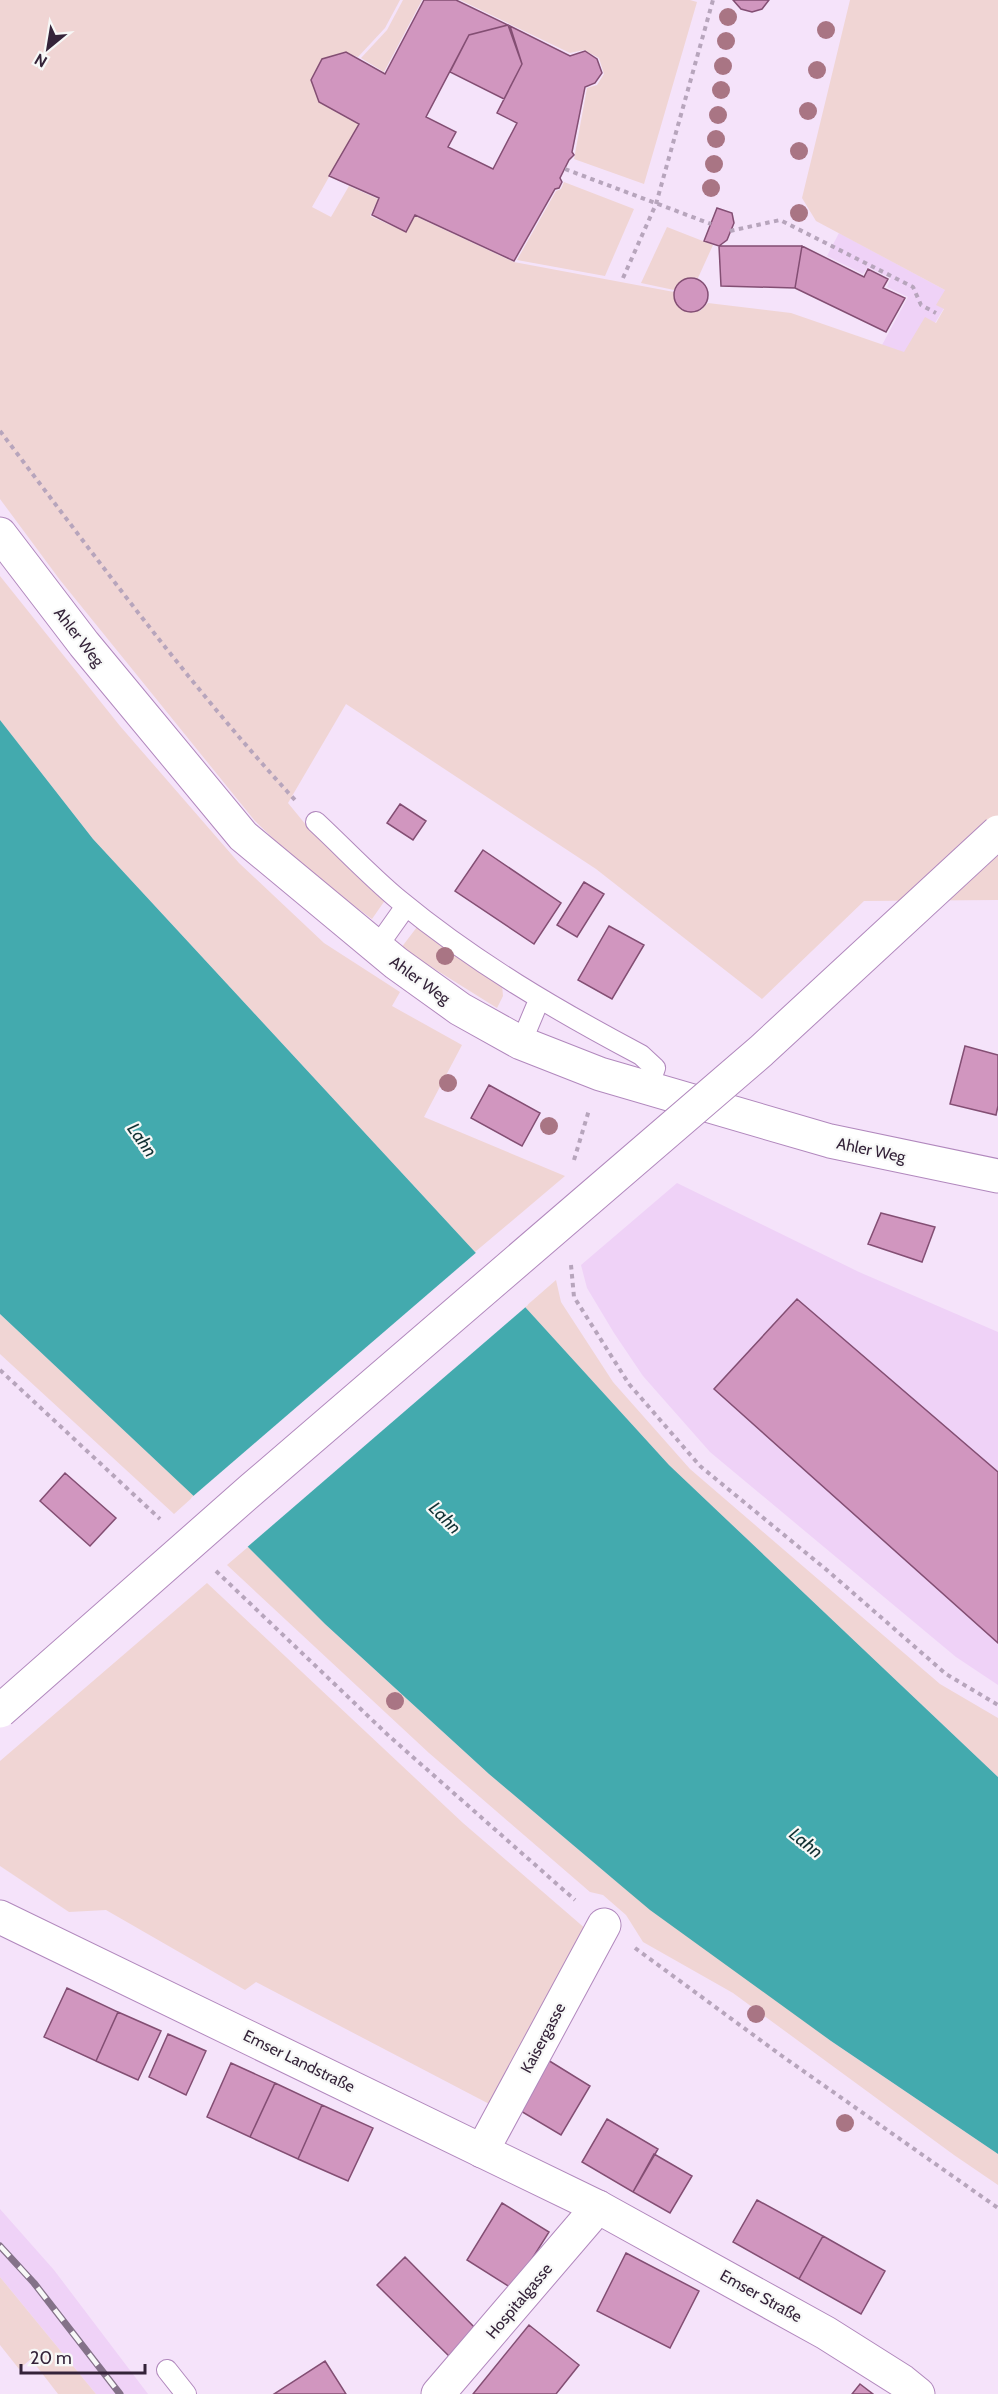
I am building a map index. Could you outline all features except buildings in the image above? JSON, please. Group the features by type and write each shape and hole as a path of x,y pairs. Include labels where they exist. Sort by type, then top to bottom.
{"street":[{"name":"Ahler Weg","path":"0,534 84,644 243,836 396,963 460,1009 520,1043 600,1074 648,1089 830,1141 998,1176"},
{"path":"0,1711 252,1489 761,1051 998,832"},
{"name":"Emser Landstraße","path":"0,1917 598,2207"},
{"name":"Kaisergasse","path":"482,2151 604,1925"},
{"name":"Hospitalgasse","path":"438,2394 598,2207"},
{"name":"Emser Straße","path":"598,2207 826,2332 902,2381 918,2394"}],"lane":[{"path":"316,822 406,906 459,945 539,1000 641,1055 655,1068 648,1089"},
{"path":"377,947 406,906"},
{"path":"520,1043 539,1000"},
{"path":"167,2370 186,2394"}],"path":[{"path":"623,279 656,204 713,0"},
{"path":"565,169 711,224"},
{"path":"730,231 780,220 913,287 921,305 936,314"},
{"path":"0,431 164,645 238,737 316,822"},
{"path":"574,1298 629,1383 700,1466 828,1571 946,1674 998,1705"},
{"path":"0,1370 163,1521"},
{"path":"212,1568 389,1736 604,1925 782,2056 998,2208"}],"shaded area":[{"path":"0,0 400,0 385,28 358,57 346,53 322,59 311,80 319,102 359,124 312,207 331,217 349,186 378,199 370,216 406,232 415,216 514,262 674,292 674,299 684,311 700,311 708,303 791,313 904,352 925,317 936,323 944,309 936,305 945,290 816,221 802,198 850,0 998,0 998,900 864,901 762,999 596,869 346,704 288,803 311,831 388,896 372,919 307,871 255,821 60,580 0,499"},
{"path":"403,0 422,0 384,72 361,58 387,30"},
{"path":"460,0 690,0 697,2 644,184 574,159 587,88 597,85 604,74 599,58 584,50 570,53"},
{"path":"564,182 634,209 605,276 517,260 556,191 561,189"},
{"path":"667,227 713,245 698,278 684,280 674,290 641,283"},
{"path":"839,233 945,290 944,308 935,323 925,318 905,353 882,345 908,297 887,287 891,278 868,267 863,274 827,256"},
{"path":"0,576 120,726 239,863 324,943 400,992 392,1006 462,1045 424,1117 565,1176 475,1252 93,839 0,720"},
{"path":"417,927 502,984 503,996 497,1008 401,948"},
{"path":"677,1183 859,1272 998,1332 998,1685 956,1657 710,1452 643,1376 614,1333 587,1288 581,1265"},
{"path":"556,1280 561,1302 613,1382 690,1469 940,1684 998,1718 998,1777 669,1465 525,1307"},
{"path":"0,1314 194,1496 174,1514 0,1354"},
{"path":"248,1547 325,1624 489,1774 612,1878 831,2041 998,2154 998,2185 733,1993 643,1942 626,1915 603,1895 590,1892 429,1753 227,1565"},
{"path":"207,1583 463,1823 587,1930 493,2106 256,1982 245,1990 106,1910 69,1912 0,1866 0,1761"},
{"path":"0,2209 54,2270 148,2394 96,2394 0,2277"},
{"path":"0,2277 96,2394 58,2394 31,2359 19,2369 0,2345"}],"water":[{"name":"Lahn","path":"0,720 93,839 669,1465 998,1777 998,2154 831,2041 650,1910 489,1774 325,1624 248,1547 0,1314"}],"pier":[{"path":"478,1251 528,1305 245,1549 191,1498"}],"railway":[{"path":"0,2246 34,2283 120,2394"}]}
